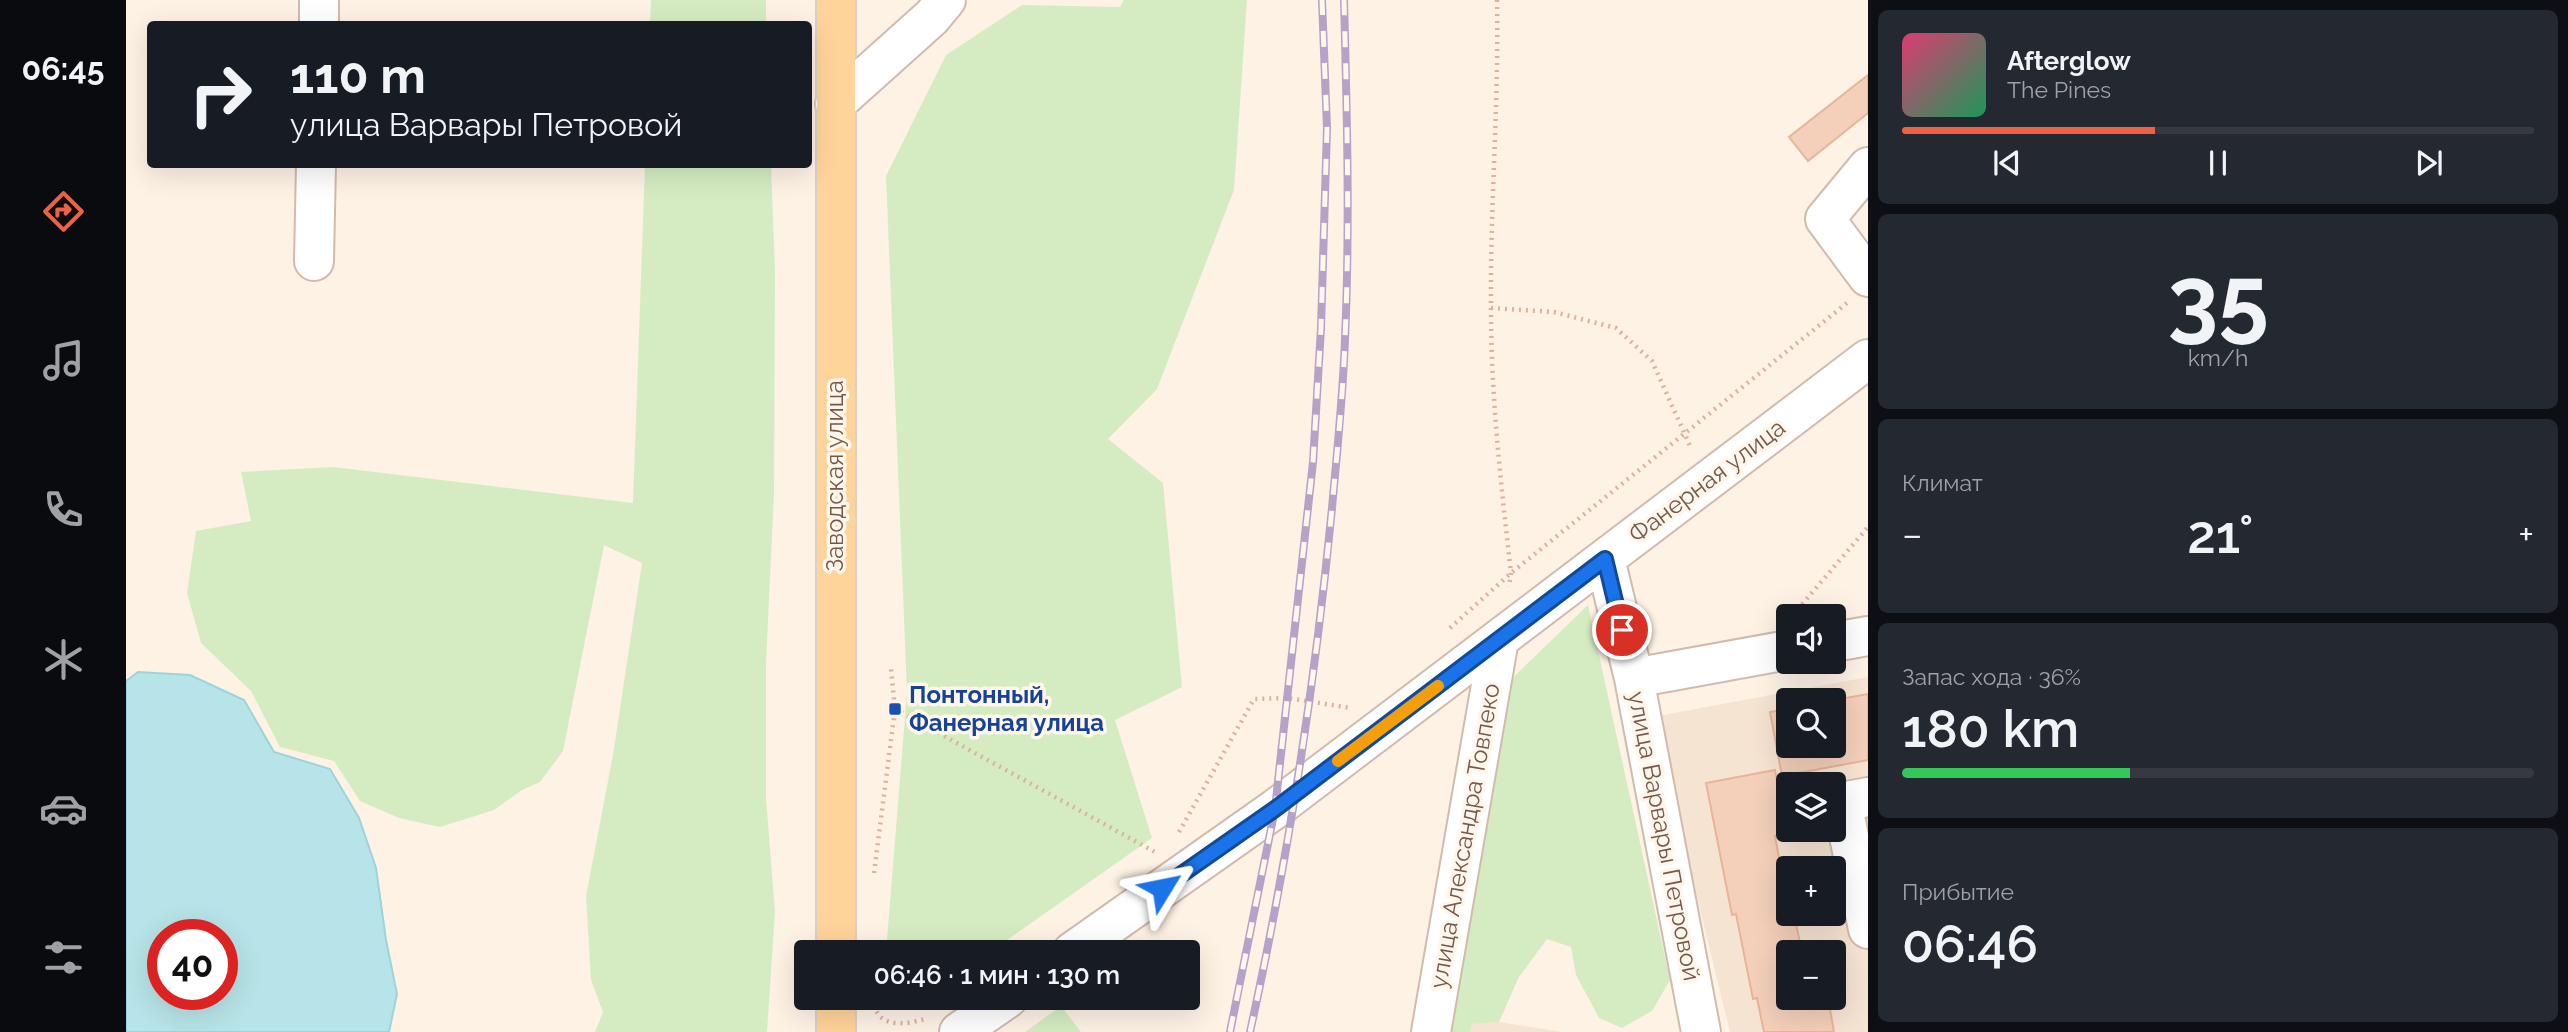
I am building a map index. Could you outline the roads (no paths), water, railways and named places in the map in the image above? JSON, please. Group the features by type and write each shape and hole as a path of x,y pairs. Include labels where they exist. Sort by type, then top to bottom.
{"main road":[{"name":"Заводская улица","path":"836,0 836,940"},
{"path":"836,1010 836,1032"}],"street":[{"path":"319,0 319,21"},
{"path":"835,104 932,17 946,0"},
{"path":"1863,286 1825,219 1868,167"},
{"path":"314,261 316,168"},
{"name":"Фанерная улица","path":"1067,940 1275,809 1868,359"},
{"name":"улица Варвары Петровой","path":"1605,559 1634,678 1701,1032"},
{"path":"1846,640 1868,636"},
{"name":"улица Александра Товпеко","path":"1431,1032 1499,639"},
{"path":"1634,678 1776,652"},
{"path":"1868,797 1842,802 1868,929"},
{"path":"944,1025 980,1010"}],"water":[{"path":"138,672 190,675 244,700 274,752 330,769 359,818 376,868 397,994 389,1032 126,1032 126,681"}],"railway":[{"path":"1230,1032 1275,809 1313,462 1321,328 1327,128 1322,0"},
{"path":"1250,1032 1299,772 1325,574 1338,445 1347,254 1344,0"}],"place":[{"name":"Понтонный, Фанерная улица","path":"895,709"}]}
